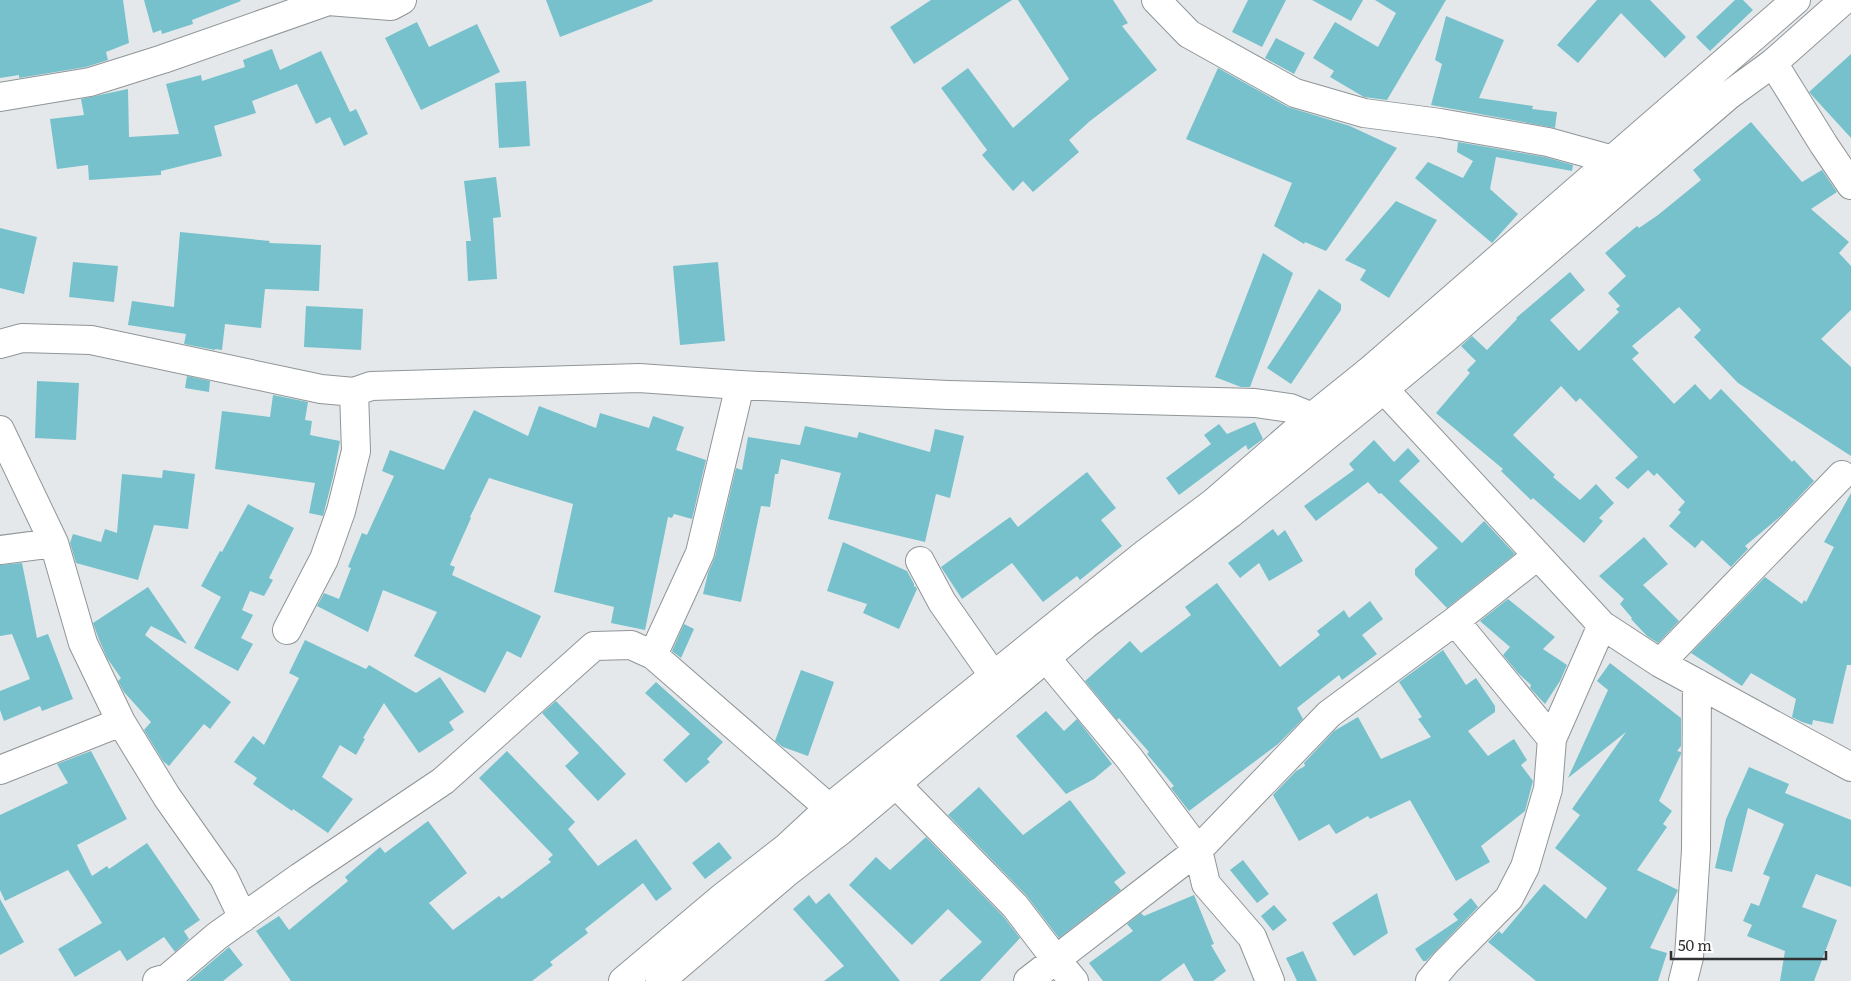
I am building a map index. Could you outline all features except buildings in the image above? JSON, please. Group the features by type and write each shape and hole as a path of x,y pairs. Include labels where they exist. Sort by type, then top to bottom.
{"street":[{"path":"0,97 90,82 172,56 328,0 391,6 402,0"},
{"path":"1156,0 1189,34 1295,93 1364,113 1440,123 1548,142 1613,160"},
{"path":"660,981 785,874 839,832 1046,658 1142,580 1237,509 1613,160 1796,0"},
{"path":"623,981 724,896 787,847 829,808 993,675 1146,553 1213,503 1312,417 1446,338 1729,95 1773,62 1844,0"},
{"path":"1773,62 1824,145 1851,184"},
{"path":"0,344 22,338 91,340 321,389 354,392 371,386 639,378 948,395 1255,403 1290,408 1312,417"},
{"path":"1375,381 1602,625 1660,663 1851,767"},
{"path":"653,655 700,552 740,385"},
{"path":"287,630 324,559 341,511 356,451 354,392"},
{"path":"0,430 54,543 83,643 121,722 167,796 224,878 244,918"},
{"path":"1660,663 1842,475"},
{"path":"0,550 54,543"},
{"path":"1028,981 1057,961 1198,850 1329,714 1537,556"},
{"path":"920,561 942,602 993,675"},
{"path":"1455,620 1552,739"},
{"path":"1430,981 1446,962 1510,898 1525,867 1548,789 1552,739 1602,625"},
{"path":"157,981 168,978 218,936 300,877 444,781 594,646 631,646 653,655 829,808"},
{"path":"1046,658 1129,758 1198,850 1206,884 1252,938 1270,981"},
{"path":"1683,981 1690,957 1696,850 1697,683"},
{"path":"0,770 121,722"},
{"path":"896,784 1015,906 1074,981"}]}
